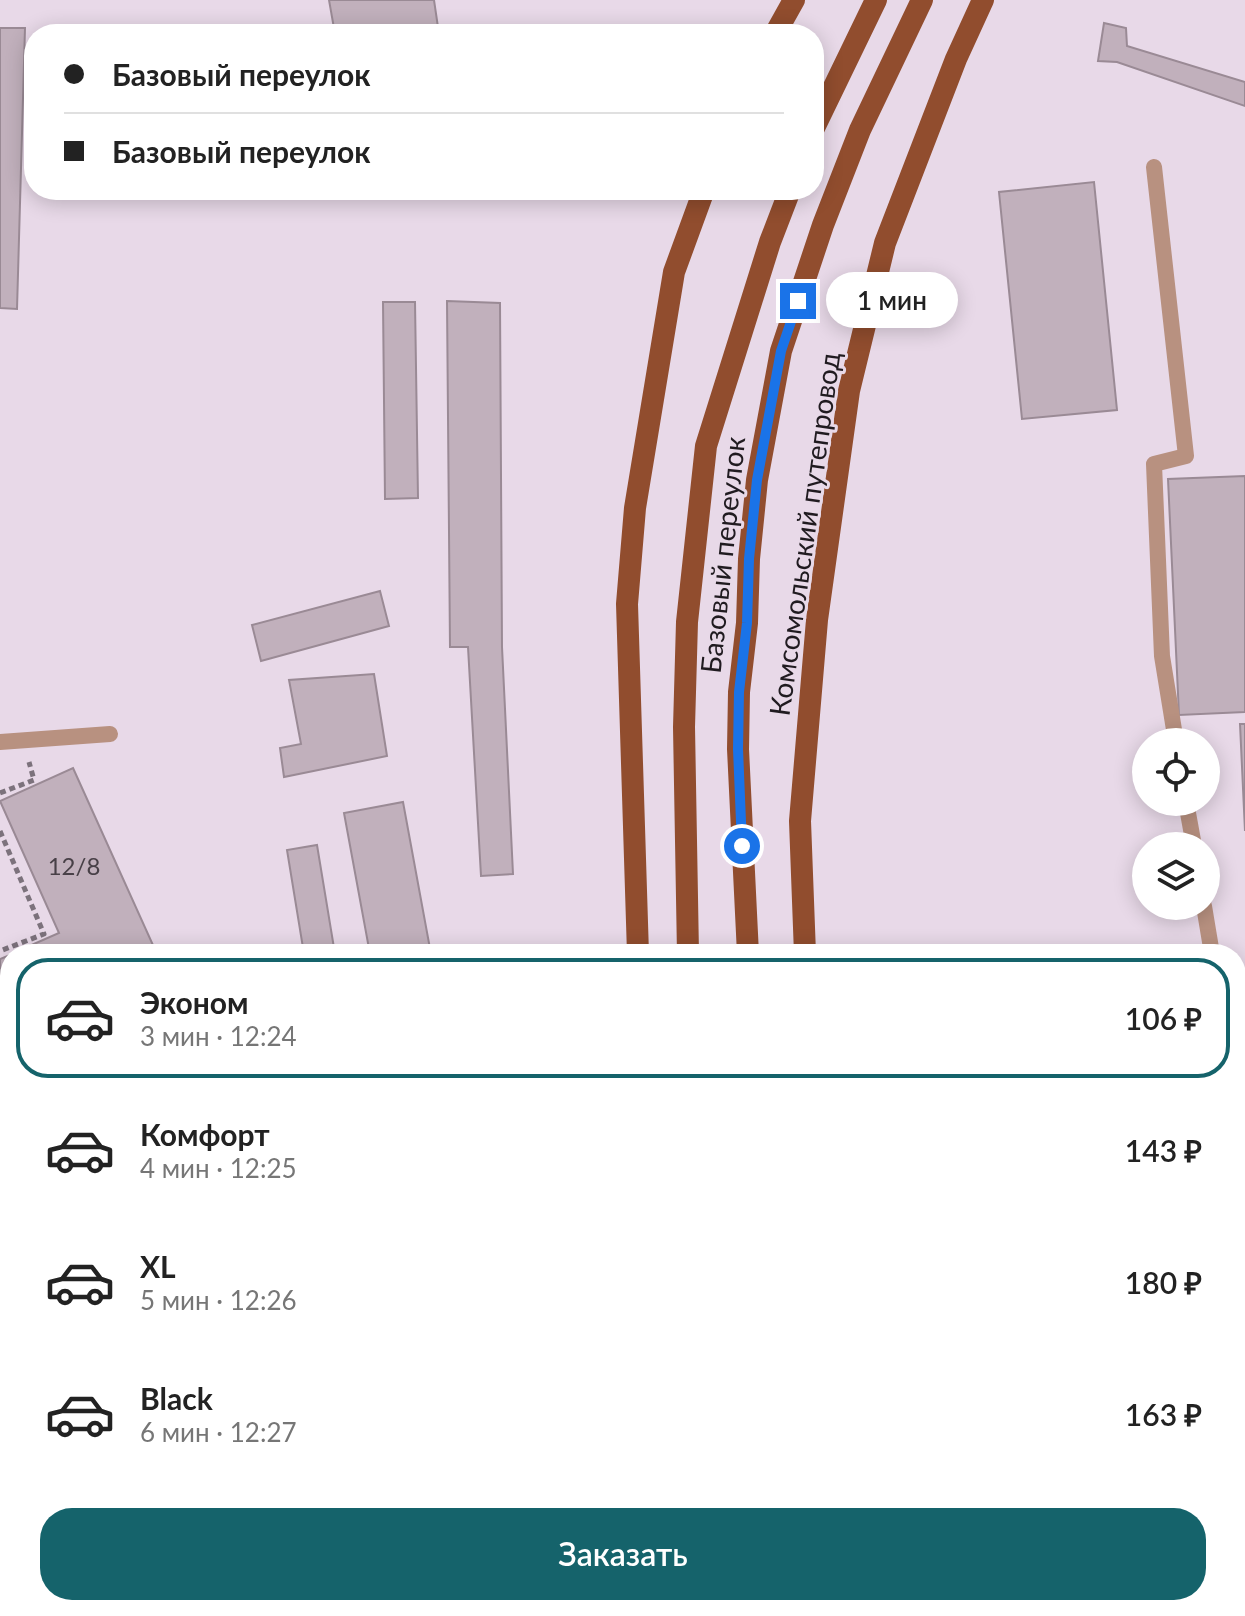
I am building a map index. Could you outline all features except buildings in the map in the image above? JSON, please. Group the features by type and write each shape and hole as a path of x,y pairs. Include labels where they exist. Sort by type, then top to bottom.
{"main road":[{"path":"781,24 794,0"},
{"path":"824,107 876,0"},
{"name":"Базовый переулок","path":"748,944 738,749 739,692 757,480 781,351 823,225 860,130 922,0"},
{"name":"Комсомольский путепровод","path":"805,944 800,821 817,620 849,391 885,243 956,59 983,0"},
{"path":"638,944 627,604 635,508 674,272 700,200"},
{"name":"Базовый переулок","path":"688,944 684,727 687,622 706,446 786,200"}],"lane":[{"path":"1154,167 1186,456 1154,464 1162,656 1174,728"},
{"path":"0,742 110,734"},
{"path":"1206,920 1210,944"}],"path":[{"path":"0,793 34,780 27,756"},
{"path":"0,831 44,934 18,944"}],"route":[{"path":"742,846 739,692 757,480 781,351 798,301"}]}
